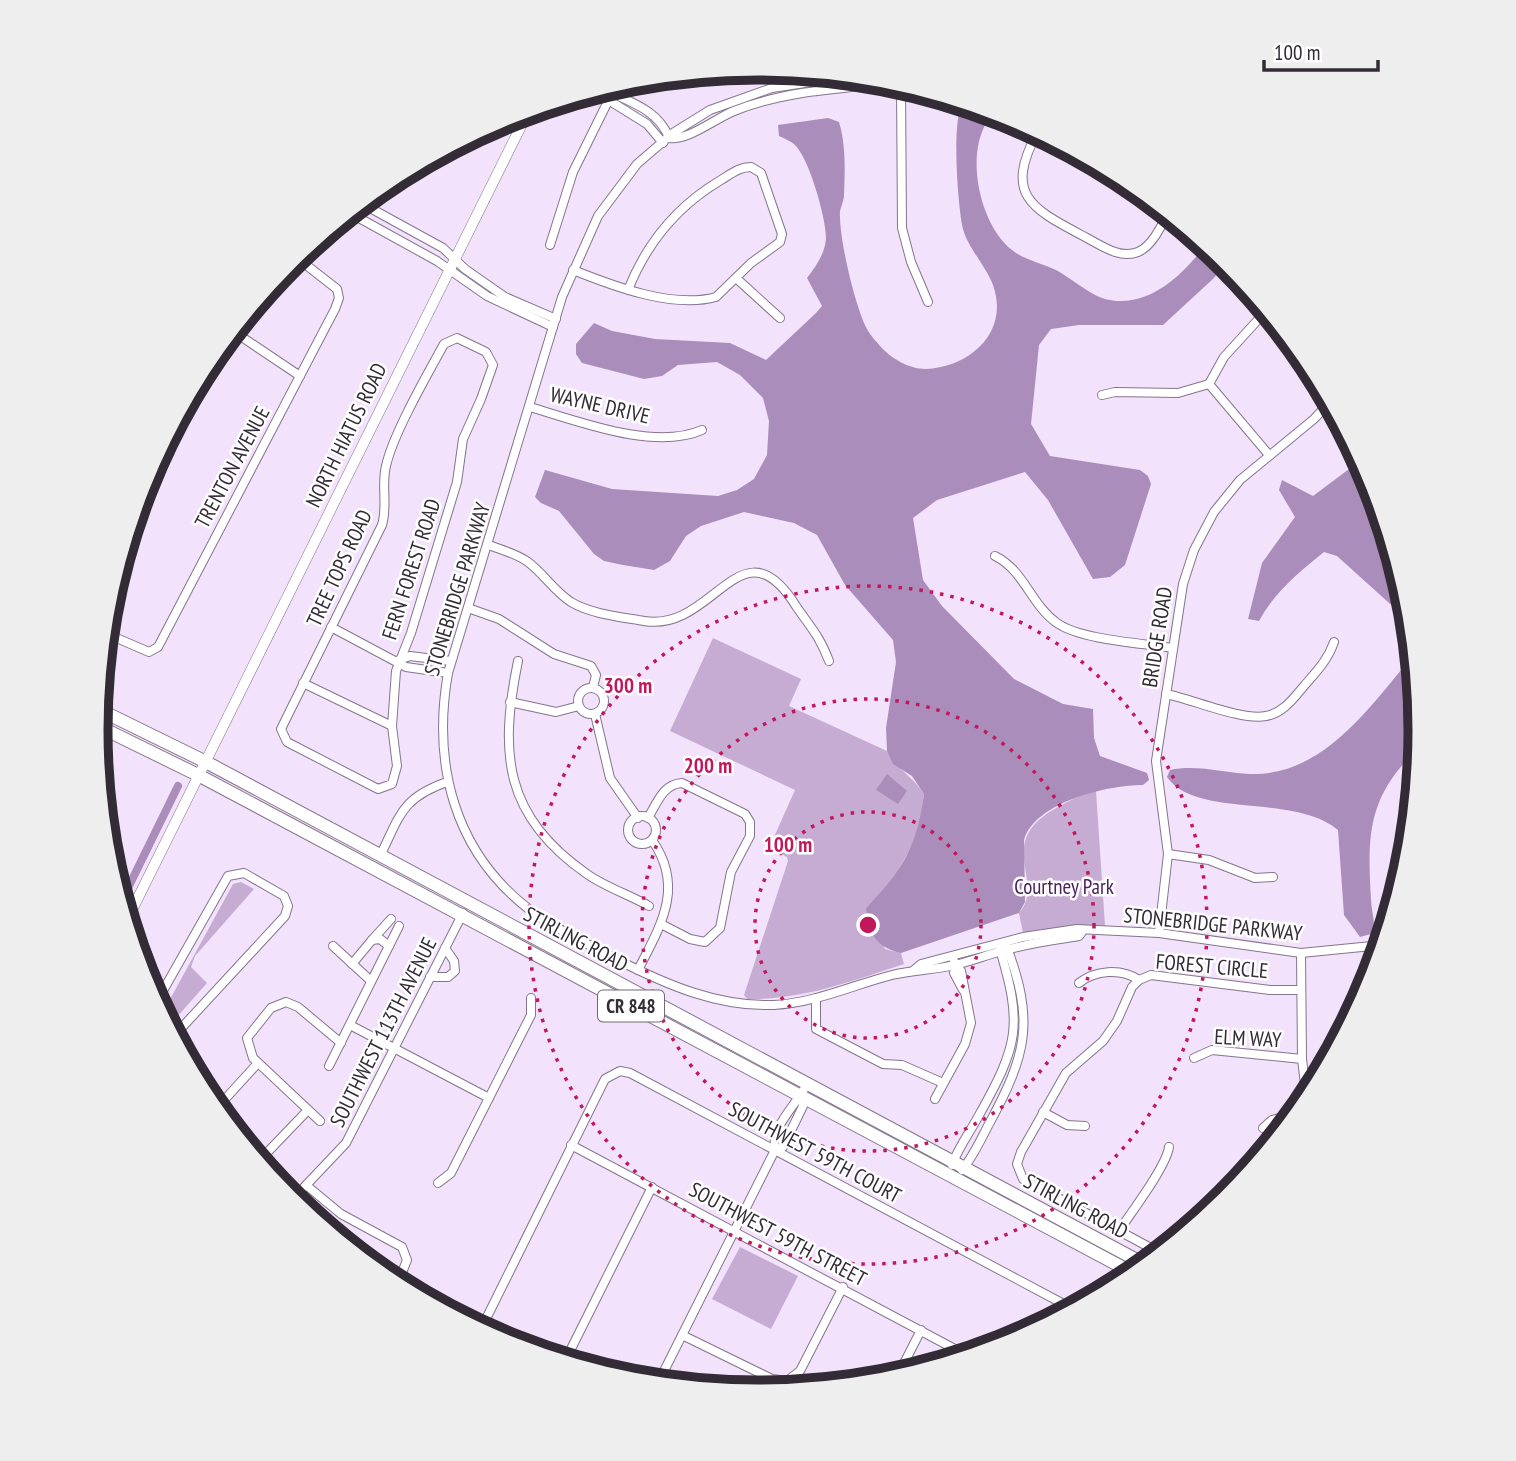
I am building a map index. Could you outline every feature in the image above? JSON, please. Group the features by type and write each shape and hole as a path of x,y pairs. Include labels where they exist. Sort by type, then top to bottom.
{"main road":[{"name":"STIRLING ROAD","path":"108,714 206,762 468,903 804,1090 951,1178 1123,1268"},
{"name":"STIRLING ROAD","path":"108,731 200,776 461,916 959,1166 1135,1259"}],"street":[{"name":"STONEBRIDGE PARKWAY","path":"798,82 750,93 710,110 666,140 620,183 598,216 573,270 554,323 489,545 447,673 441,736 447,782 459,820 480,855 529,909 561,930 638,970 706,997 775,1005 816,998 914,970 956,965 1002,946"},
{"name":"STONEBRIDGE PARKWAY","path":"666,140 678,139 711,121 757,103 855,88"},
{"path":"619,96 657,118 666,140"},
{"path":"901,97 902,229 911,262 928,302"},
{"path":"550,245 573,172 610,98"},
{"name":"NORTH HIATUS ROAD","path":"133,908 521,125"},
{"path":"1033,142 1022,164 1027,192 1040,213 1111,251 1124,254 1139,252 1150,242 1162,222"},
{"path":"573,270 628,290 655,296 716,297 780,242 782,234 765,177 757,169 746,167 703,191 673,217 649,247 628,290"},
{"path":"370,209 443,248 505,297 554,323"},
{"path":"362,221 363,214"},
{"path":"358,218 449,269 487,296 554,323"},
{"name":"TRENTON AVENUE","path":"115,637 149,652 158,647 335,309 339,293 328,280 306,264"},
{"path":"736,278 780,318"},
{"path":"1102,395 1115,392 1178,393 1209,384 1224,357 1260,318"},
{"path":"241,336 300,376"},
{"name":"TREE TOPS ROAD","path":"383,789 373,787 291,744 282,734 282,726 384,520 384,477 391,451 441,349 450,339 461,340 491,358"},
{"name":"FERN FOREST ROAD","path":"383,789 392,784 396,773 392,726 393,686 399,660 411,633 457,482 463,439 492,369 491,358"},
{"path":"1209,384 1269,455"},
{"name":"WAYNE DRIVE","path":"530,407 607,429 645,435 675,437 702,430"},
{"name":"BRIDGE ROAD","path":"1159,933 1168,854 1156,761 1183,584 1194,551 1214,512 1240,480 1323,409"},
{"path":"489,545 528,562 556,591 574,604 648,622 672,621 685,616 703,606 734,577 762,574 786,590 819,635 829,661"},
{"path":"995,556 1010,563 1057,624 1084,633 1173,648"},
{"path":"468,608 499,619 554,654 591,666 596,675 593,687"},
{"path":"331,626 399,660 406,667 447,673"},
{"path":"1166,694 1246,715 1265,716 1281,710 1295,696 1326,660 1334,642"},
{"path":"399,660 410,656 451,661"},
{"path":"518,661 510,702 510,774 529,820 547,840 589,876 649,906"},
{"path":"303,683 392,726"},
{"path":"593,687 601,691 605,699 603,707 594,713 584,712 579,706 581,692 593,687"},
{"path":"510,702 556,712 579,706"},
{"path":"594,713 610,778 638,818"},
{"path":"380,856 410,799 447,782"},
{"path":"648,818 665,789 682,783 744,814 750,822 750,836 731,872 720,928 705,942 690,939 661,924"},
{"path":"648,818 638,818 629,827 630,836 640,844 652,840"},
{"path":"638,970 661,924 668,896 668,867 652,840 656,828 648,818"},
{"path":"1168,854 1209,860 1255,878 1273,877"},
{"path":"163,991 225,879 233,873 244,873 279,891 288,906 282,919 181,1029"},
{"name":"SOUTHWEST 113TH AVENUE","path":"300,1192 346,1143 468,903"},
{"path":"352,964 391,919"},
{"path":"329,1066 398,926"},
{"name":"STONEBRIDGE PARKWAY","path":"914,970 921,964 953,955 1079,936 1082,932 1159,933 1301,953 1371,946"},
{"path":"372,940 380,939 389,946"},
{"path":"333,946 371,981"},
{"path":"959,1166 1013,1044 1016,1025 1002,946"},
{"path":"951,1178 1008,1088 1023,1047 1024,1008 1002,946"},
{"path":"430,977 448,977 455,971 454,961 445,948"},
{"path":"1301,953 1305,1082"},
{"path":"935,1099 965,1044 971,1023 963,990 954,973 956,965 953,955"},
{"path":"1079,983 1089,975 1100,973 1123,973 1139,979"},
{"name":"FOREST CIRCLE","path":"1151,1248 1019,1174 1018,1158 1043,1112 1066,1073 1110,1032 1128,992 1139,979 1151,975 1270,990 1301,990"},
{"path":"438,1184 451,1173 531,1015 531,998"},
{"path":"816,998 816,1029 883,1064 902,1065 943,1083"},
{"path":"320,1121 258,1063 250,1053 247,1042 251,1031 271,1008 281,1002 298,1007 341,1043"},
{"path":"350,1025 489,1098"},
{"name":"ELM WAY","path":"1194,1058 1212,1050 1302,1059"},
{"path":"224,1100 258,1063"},
{"name":"SOUTHWEST 59TH COURT","path":"571,1144 605,1079 620,1071 630,1073 1063,1304"},
{"path":"663,1373 775,1150 783,1147 803,1106 804,1090"},
{"path":"265,1154 308,1110"},
{"path":"1043,1112 1067,1125 1085,1126"},
{"path":"1263,1128 1272,1120 1280,1118"},
{"path":"486,1320 571,1144"},
{"name":"SOUTHWEST 59TH STREET","path":"571,1144 956,1349"},
{"path":"1119,1231 1146,1187 1167,1161 1169,1147"},
{"path":"306,1185 341,1214 397,1243 407,1255 402,1274"},
{"path":"570,1352 652,1187"},
{"path":"789,1379 800,1371 843,1287"},
{"path":"904,1363 921,1330"},
{"path":"682,1335 776,1380"}],"green space":[{"path":"713,638 801,679 789,706 887,751 924,794 919,833 891,883 866,908 885,949 901,953 904,964 808,993 747,999 744,995 788,861 787,857 769,848 795,790 670,731"},
{"name":"Courtney Park","path":"1096,791 1105,926 1023,933 1019,913 1026,901 1028,889 1024,864 1027,837 1035,824 1051,811"},
{"path":"241,882 254,889 195,956 191,967 207,983 175,1019 168,1003 233,884"},
{"path":"740,1247 798,1276 771,1329 712,1299"}],"shaded area":[{"path":"959,113 987,122 980,136 977,153 979,189 992,224 1001,239 1017,253 1056,270 1102,298 1118,301 1147,296 1161,288 1186,268 1199,253 1219,272 1163,325 1079,325 1051,329 1039,345 1031,424 1050,456 1140,470 1148,476 1151,484 1125,565 1110,577 1093,579 1048,500 1025,472 937,500 913,518 923,580 942,606 1014,679 1063,704 1093,709 1094,738 1100,756 1147,773 1149,780 1143,785 1111,788 1074,798 1042,815 1024,840 1025,902 1019,913 901,953 886,947 875,938 866,908 890,881 906,856 917,828 924,794 912,776 893,764 887,751 886,728 896,662 893,640 845,585 817,535 794,523 744,512 701,526 686,536 670,561 654,570 604,561 594,554 559,511 541,503 535,497 545,470 612,489 718,496 737,490 754,479 767,455 769,421 763,398 740,375 717,362 678,365 662,376 644,379 582,363 576,354 576,344 594,323 612,331 655,339 730,343 766,360 816,313 822,306 807,278 824,249 826,238 823,217 816,188 805,161 794,144 779,136 778,125 828,118 839,122 844,158 844,198 840,213 845,257 862,319 880,346 900,362 926,369 957,362 971,354 991,332 996,318 997,302 993,285 963,229 958,184"},
{"path":"1352,467 1374,522 1397,610 1337,556 1324,552 1296,575 1259,621 1248,619 1262,563 1295,517 1279,490 1282,480 1313,496"},
{"path":"1404,666 1407,760 1389,782 1374,817 1370,855 1374,926 1371,934 1360,937 1344,915 1338,830 1319,819 1297,812 1200,798 1181,790 1167,777 1170,770 1180,768 1250,774 1276,772 1300,764 1322,751 1362,716"},
{"path":"887,774 907,791 898,804 876,790"}],"waterway":[{"path":"128,888 178,786"}]}
